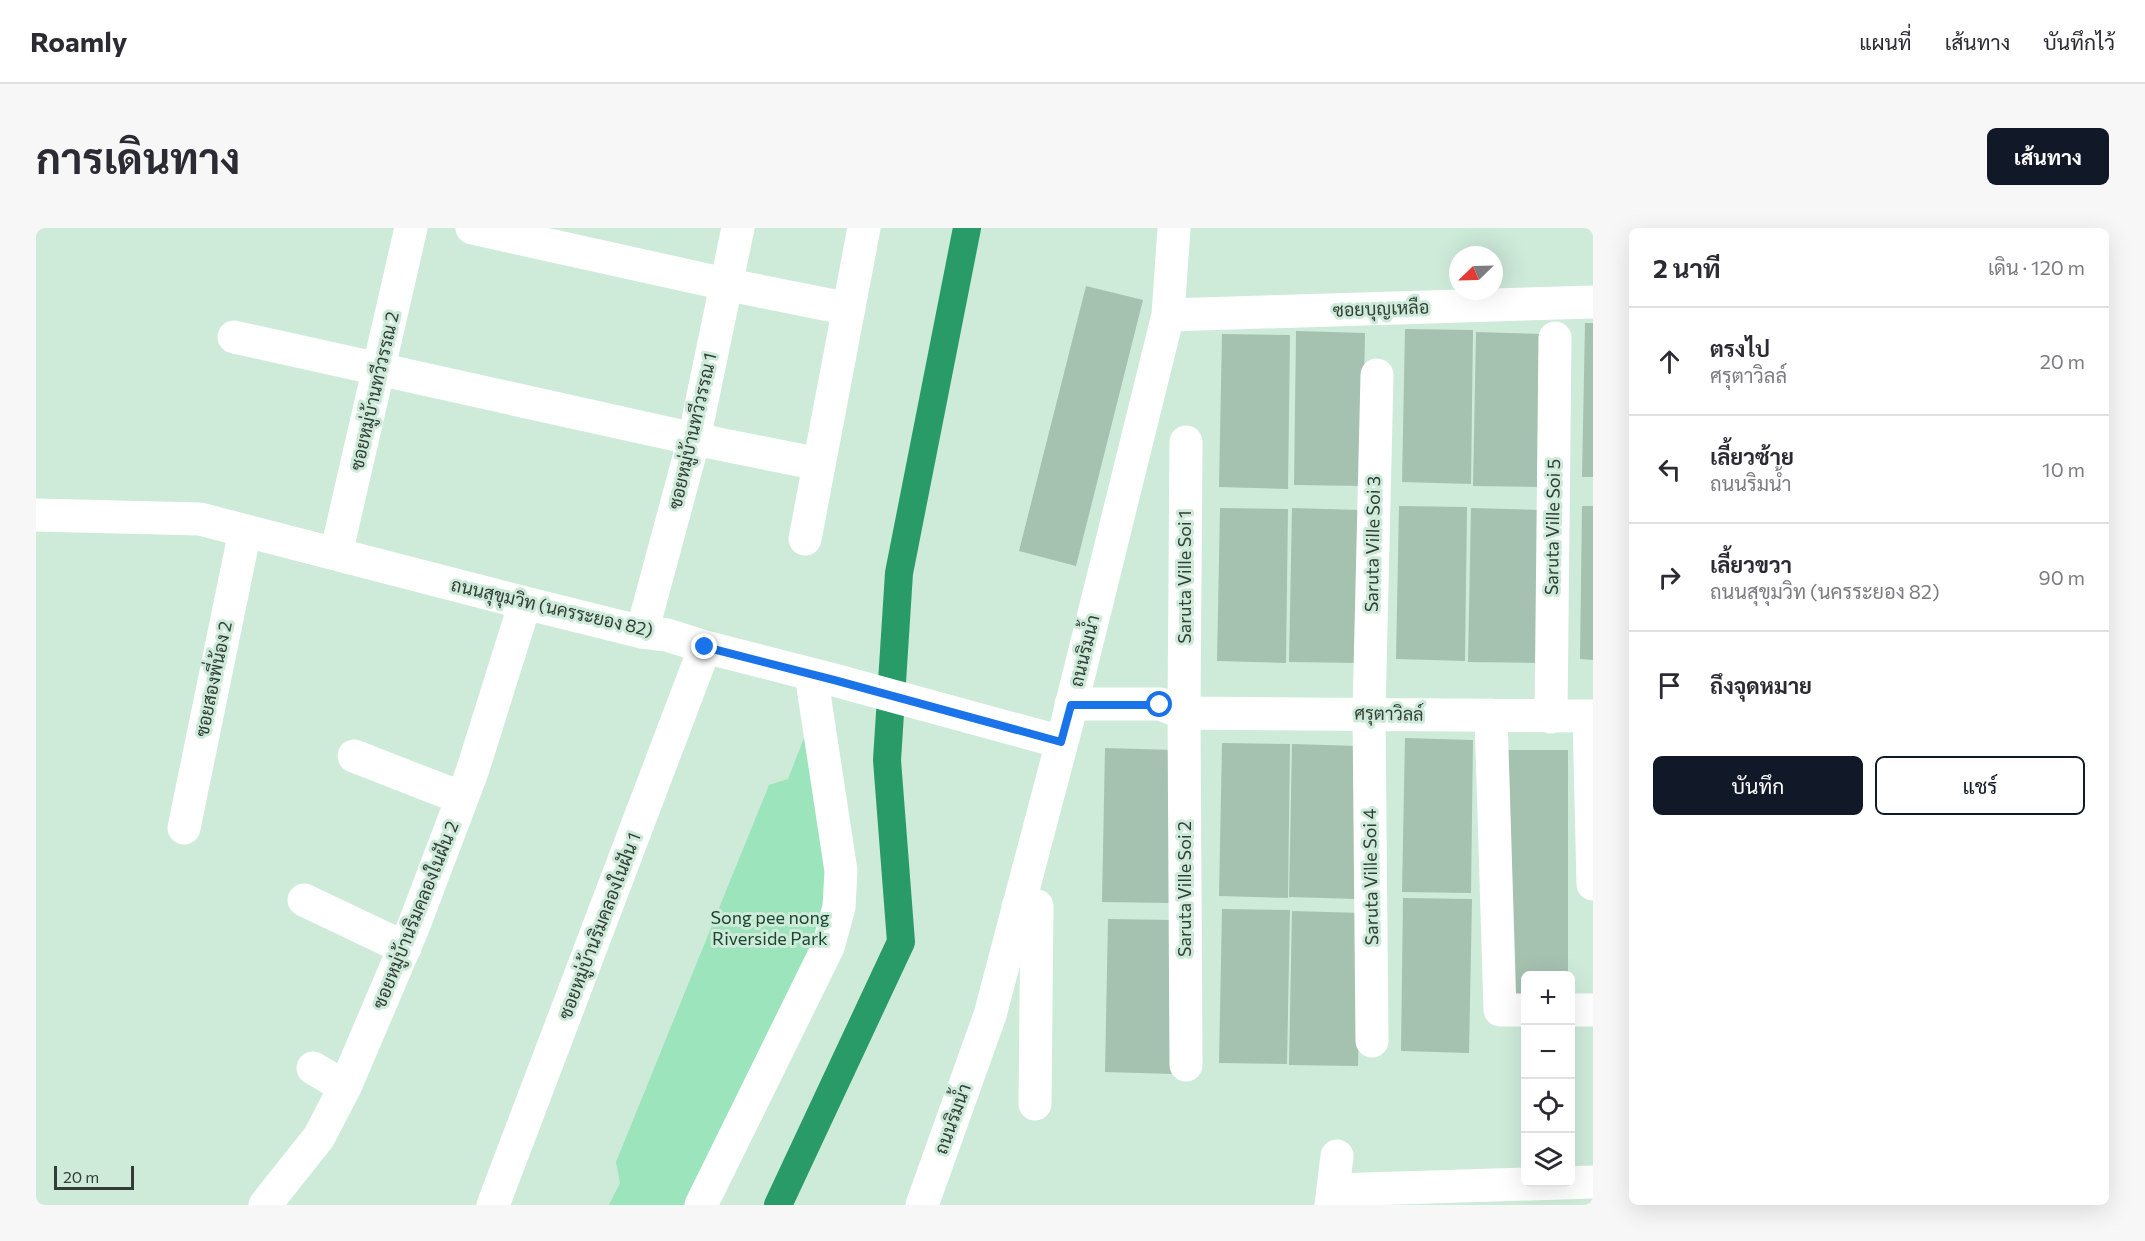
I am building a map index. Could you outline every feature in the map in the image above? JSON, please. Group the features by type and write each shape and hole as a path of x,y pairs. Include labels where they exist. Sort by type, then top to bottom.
{"street":[{"name":"ซอยหมู่บ้านทวีวรรณ 2","path":"336,555 381,369 411,228"},
{"path":"472,228 849,309"},
{"name":"ซอยหมู่บ้านทวีวรรณ 1","path":"642,632 694,439 738,228"},
{"path":"805,539 864,228"},
{"name":"ถนนริมน้ำ","path":"922,1205 990,1015 1066,723 1168,315 1174,228"},
{"name":"ซอยบุญเหลือ","path":"1168,315 1593,302"},
{"path":"234,337 694,439 819,464"},
{"name":"Saruta Ville Soi 5","path":"1551,717 1555,338"},
{"name":"Saruta Ville Soi 3","path":"1369,713 1377,375"},
{"name":"Saruta Ville Soi 1","path":"1184,713 1186,442"},
{"name":"ถนนสุขุมวิท (นครระยอง 82)","path":"36,514 200,519 642,632 666,634 705,647 947,711 1066,723"},
{"name":"ซอยสองพี่น้อง 2","path":"184,828 244,531"},
{"name":"ซอยหมู่บ้านริมคลองในฝัน 2","path":"265,1205 319,1137 345,1087 405,948 472,772 525,603"},
{"name":"ซอยหมู่บ้านริมคลองในฝัน 1","path":"493,1205 705,647"},
{"path":"701,1205 828,947 839,907 840,871 823,677"},
{"name":"ศรุตาวิลล์","path":"1066,723 1160,722 1184,713 1591,716"},
{"name":"Saruta Ville Soi 2","path":"1184,713 1186,1065"},
{"name":"Saruta Ville Soi 4","path":"1369,713 1372,1041"},
{"path":"1491,715 1500,1010 1521,1010"},
{"path":"1591,716 1593,884"},
{"path":"354,756 462,798"},
{"path":"304,900 405,948"},
{"path":"1018,906 1037,906 1035,1104"},
{"path":"1575,1010 1593,1010"},
{"path":"313,1068 345,1087"},
{"path":"1337,1156 1332,1197 1593,1182"}],"green space":[{"name":"Song pee nong Riverside Park","path":"812,717 834,905 695,1205 609,1205 620,1183 616,1162 769,785 788,779"}],"building":[{"path":"1086,286 1143,300 1076,566 1019,551"},
{"path":"1585,323 1593,323 1593,477 1582,477"},
{"path":"1405,329 1473,330 1471,484 1402,482"},
{"path":"1296,331 1365,333 1362,486 1294,485"},
{"path":"1476,332 1544,334 1541,487 1473,486"},
{"path":"1222,334 1290,335 1288,489 1219,487"},
{"path":"1399,506 1467,507 1465,661 1396,659"},
{"path":"1582,506 1593,506 1593,660 1580,659"},
{"path":"1220,508 1288,509 1286,663 1217,661"},
{"path":"1292,508 1360,510 1358,663 1289,662"},
{"path":"1471,508 1539,510 1537,663 1468,662"},
{"path":"1405,738 1473,740 1471,893 1402,892"},
{"path":"1222,743 1290,744 1288,898 1219,896"},
{"path":"1292,744 1360,746 1358,899 1289,897"},
{"path":"1105,748 1174,750 1171,903 1102,902"},
{"path":"1506,750 1568,750 1568,971 1521,971 1521,999 1506,999"},
{"path":"1403,898 1472,899 1469,1053 1401,1051"},
{"path":"1222,909 1290,910 1287,1064 1219,1063"},
{"path":"1292,911 1361,913 1358,1066 1289,1065"},
{"path":"1108,919 1176,920 1173,1074 1105,1072"}],"waterway":[{"path":"778,1205 901,942 887,760 899,573 967,228"}],"route":[{"path":"705,647 1061,742 1071,705 1160,705"}]}
